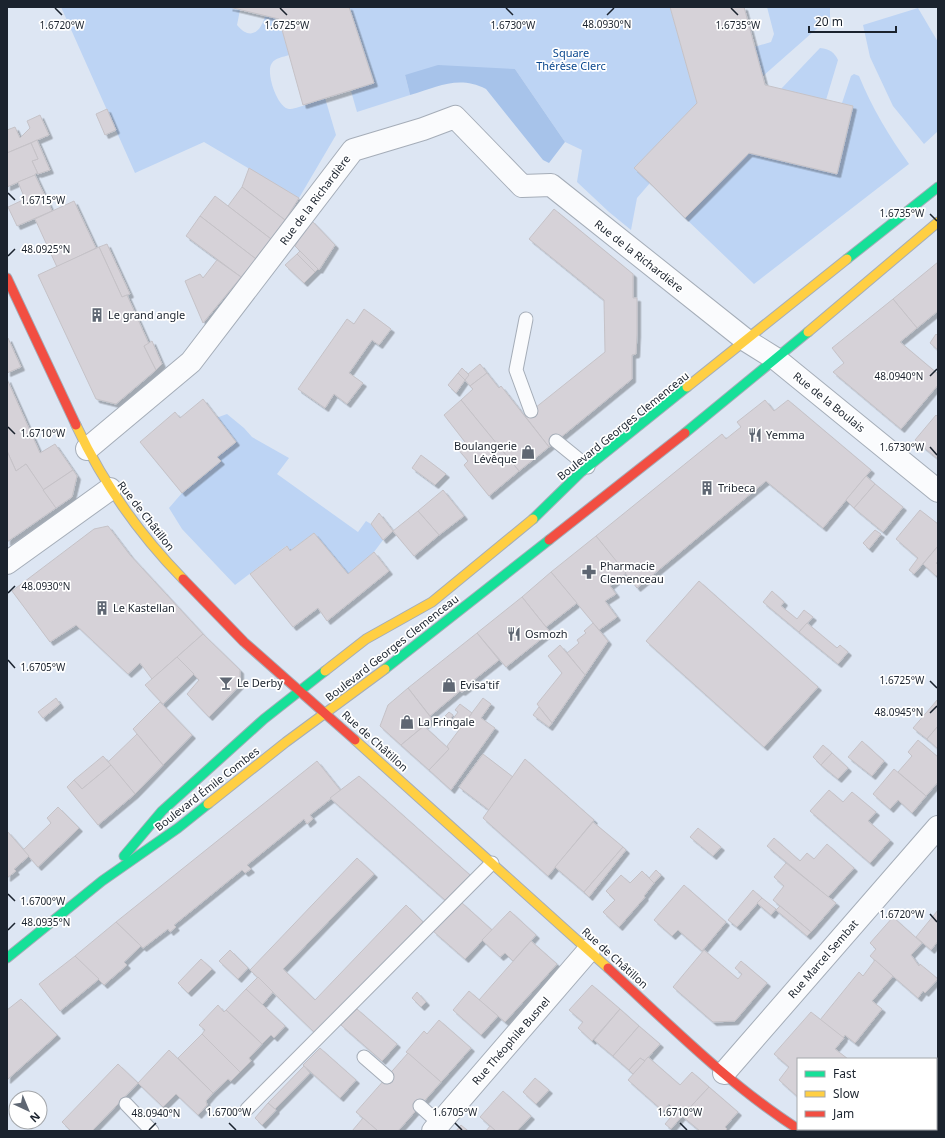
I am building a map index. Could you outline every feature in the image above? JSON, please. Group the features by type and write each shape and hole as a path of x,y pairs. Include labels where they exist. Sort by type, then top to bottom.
{"main road":[{"name":"Boulevard Georges Clemenceau","path":"300,692 366,639 432,602 523,529 588,466 747,341 938,187"},
{"name":"Boulevard Georges Clemenceau","path":"326,714 367,684 776,359 938,222"},
{"name":"Rue de Châtillon","path":"7,278 87,449 110,489 169,565 244,642 589,950 724,1073 768,1110 797,1128"},
{"name":"Boulevard Émile Combes","path":"102,881 162,811 264,719 300,692"},
{"name":"Boulevard Émile Combes","path":"7,958 102,881 178,828 286,742 326,714"}],"street":[{"name":"Rue de la Richardière","path":"87,449 191,362 354,150 423,129 455,117 522,186 551,185 747,341 776,359"},
{"name":"Rue de la Boulais","path":"776,359 938,491"},
{"path":"7,563 110,489"},
{"name":"Rue Marcel Sembat","path":"724,1073 938,827"},
{"name":"Rue Théophile Busnel","path":"436,1127 589,950"}],"lane":[{"path":"526,319 516,370 531,411"},
{"path":"556,441 588,466"},
{"path":"248,1109 492,863"},
{"path":"364,1057 387,1077"},
{"path":"126,1104 152,1131"},
{"path":"420,1106 436,1127"}],"green space":[{"path":"61,7 229,7 240,10 237,25 246,33 251,33 258,30 265,16 279,19 289,55 275,60 270,67 273,89 280,103 289,109 325,98 336,135 299,198 204,142 135,173"},
{"name":"Square Thérèse Clerc","path":"349,7 670,7 697,103 635,168 650,183 637,198 631,230 577,182 582,150 565,142 515,69 405,75 410,95 357,112 351,91 373,83"},
{"path":"767,7 830,7 830,17 763,76 754,47 771,42 774,34"},
{"path":"918,8 938,42 938,131 924,144 893,106 870,57 863,25"},
{"path":"820,48 831,51 838,60 826,100 781,89"},
{"path":"854,74 859,76 881,122 909,164 754,284 685,218 749,153 837,174 853,106 842,103 851,76"},
{"path":"227,414 244,428 252,437 289,458 277,474 358,532 366,521 371,524 383,540 374,552 348,574 314,533 290,551 286,546 235,585 182,529 169,508 182,493 221,461 217,457 236,442 216,418"}],"shaded area":[{"path":"438,65 515,69 565,142 549,163 543,160 486,89 476,85 466,83 448,84 410,95 405,75"}],"building":[{"path":"229,7 349,7 374,83 303,105 279,19"},
{"path":"670,7 744,7 765,85 853,106 837,174 749,153 685,218 634,168 697,103"},
{"path":"107,109 116,130 105,135 96,114"},
{"path":"40,115 49,135 7,153 7,130 15,127 20,138 30,128 27,121"},
{"path":"37,140 50,170 38,174 32,161 38,159 31,143"},
{"path":"31,143 38,159 32,161 38,174 36,173 35,175 7,187 7,153"},
{"path":"249,168 299,198 285,220 242,187"},
{"path":"35,175 52,211 17,226 8,207 25,199 18,182"},
{"path":"242,187 285,220 271,239 228,206"},
{"path":"215,196 271,239 256,259 200,216"},
{"path":"74,201 96,248 57,267 35,219"},
{"path":"554,209 633,274 633,298 637,298 637,334 636,354 632,355 632,379 549,447 525,416 605,352 604,300 529,239"},
{"path":"200,216 256,259 241,277 186,236"},
{"path":"311,220 335,245 319,270 295,246"},
{"path":"107,244 130,294 122,297 99,247"},
{"name":"Le grand angle","path":"99,247 122,297 127,295 149,344 144,346 156,370 116,404 96,399 38,275"},
{"path":"300,251 318,269 315,272 297,254"},
{"path":"297,254 315,272 304,283 285,265"},
{"path":"217,260 241,277 203,323 185,281 200,274 203,278"},
{"path":"938,262 938,311 917,328 893,299"},
{"path":"893,299 917,328 900,342 938,374 938,385 901,429 833,372 844,363 832,348"},
{"path":"364,309 391,329 379,345 372,340 349,373 363,383 347,404 334,394 325,408 298,389 347,319 354,324"},
{"path":"936,334 938,336 938,350 930,343"},
{"path":"8,338 21,367 7,373 7,339"},
{"path":"152,341 162,364 156,370 144,346"},
{"path":"480,364 487,373 470,386 465,380 468,374"},
{"path":"462,368 469,375 465,380 458,373"},
{"path":"458,373 465,380 456,393 448,385"},
{"path":"487,373 499,388 501,386 549,447 519,471 461,400 473,389 470,386"},
{"path":"7,379 40,453 55,444 73,470 43,490 26,464 16,471 7,451"},
{"path":"203,399 236,442 217,457 221,461 182,493 140,442 175,412 180,418"},
{"path":"461,400 519,471 489,496 464,465 468,461 457,448 465,442 444,415"},
{"name":"Tribeca","path":"765,400 774,411 788,400 871,470 823,528 766,481 637,588 596,536 722,434 726,439 741,427 737,422"},
{"path":"936,415 938,417 938,459 915,440"},
{"path":"7,451 16,471 26,464 56,508 7,542"},
{"path":"421,455 446,474 435,485 412,468"},
{"path":"73,470 77,476 72,497 56,508 43,490"},
{"path":"866,476 875,484 854,508 846,500"},
{"path":"875,484 903,507 883,532 854,508"},
{"path":"443,490 464,516 439,535 418,511"},
{"path":"920,510 938,524 938,546 914,574 909,570 918,558 896,539"},
{"path":"418,511 439,535 414,556 393,531"},
{"path":"379,513 393,531 383,540 371,524"},
{"name":"Le Kastellan","path":"108,526 130,555 203,634 152,679 140,663 128,674 76,625 50,642 12,591 94,529"},
{"path":"875,530 881,534 869,549 863,543"},
{"path":"314,533 348,574 374,552 389,571 327,621 318,608 293,627 250,574 287,546 290,551"},
{"path":"596,536 626,573 610,586 616,594 605,601 617,617 599,630 551,572"},
{"path":"938,546 938,562 936,563 938,565 938,574 936,576 923,564"},
{"path":"551,572 577,603 546,627 522,597"},
{"path":"699,581 818,687 764,747 646,641"},
{"path":"772,591 784,602 781,606 797,619 804,610 813,617 799,632 763,602"},
{"path":"522,597 550,632 506,667 477,633"},
{"path":"593,623 608,641 585,675 567,653 579,643 577,640 586,633 584,631"},
{"path":"807,623 837,648 840,645 848,652 838,664 799,632"},
{"path":"477,633 499,660 470,683 471,685 462,692 460,691 430,716 408,688"},
{"path":"203,634 240,670 240,685 209,717 187,694 199,680 177,657"},
{"path":"560,645 585,675 552,723 537,704 562,673 548,656"},
{"path":"177,657 194,674 163,704 145,685"},
{"path":"408,688 432,719 401,745 380,726 388,705"},
{"path":"56,698 60,704 43,718 38,712"},
{"path":"483,698 491,704 481,718 495,728 451,790 429,770 449,749 447,746"},
{"path":"938,699 938,726 927,739 913,728"},
{"path":"160,702 192,735 163,765 133,729"},
{"path":"460,704 472,713 460,729 451,722 458,712 455,710"},
{"path":"539,707 552,723 549,727 533,715"},
{"path":"449,712 453,715 450,720 445,716"},
{"path":"424,726 449,749 429,770 401,745"},
{"path":"938,726 938,749 927,739"},
{"path":"137,734 163,765 135,794 108,762"},
{"path":"918,740 938,757 938,782 926,796 898,772 912,756 908,752"},
{"path":"862,741 884,761 872,776 848,757"},
{"path":"823,745 832,753 821,765 813,757"},
{"path":"832,753 848,768 838,779 821,765"},
{"path":"483,754 513,777 489,810 459,787"},
{"path":"103,756 111,765 82,789 74,780"},
{"path":"525,759 594,820 548,876 483,818"},
{"path":"317,761 341,791 310,815 313,819 307,824 304,819 247,865 251,869 245,873 242,870 174,925 176,927 170,932 168,929 143,948 116,922"},
{"path":"111,765 135,794 98,825 67,787 74,780 82,789"},
{"path":"894,769 926,796 912,813 898,800 890,809 873,794"},
{"path":"359,776 470,875 445,900 330,798"},
{"path":"829,790 843,802 852,792 876,812 868,821 890,840 870,863 810,811"},
{"path":"58,807 79,828 38,867 23,850 51,823 47,818"},
{"path":"593,822 623,847 584,892 555,867"},
{"path":"698,828 721,847 713,856 690,837"},
{"path":"7,831 29,856 14,869 16,871 7,878"},
{"path":"774,838 800,861 807,853 814,859 827,844 854,868 828,897 767,846"},
{"path":"623,847 626,850 589,897 584,892"},
{"path":"357,858 374,874 283,969 315,1000 406,905 423,922 316,1034 250,970"},
{"path":"786,863 836,903 811,932 773,900 784,886 774,877"},
{"path":"656,870 661,875 654,883 649,878"},
{"path":"642,871 654,883 644,896 645,897 619,927 603,912 615,900 606,891 621,875 630,883"},
{"path":"684,885 726,922 702,951 678,930 672,936 654,920"},
{"path":"753,890 762,898 737,927 728,920"},
{"path":"762,898 776,909 771,915 757,903"},
{"path":"461,902 492,930 465,959 433,931"},
{"path":"780,906 811,932 807,936 776,910"},
{"path":"938,910 938,941 931,950 916,937"},
{"path":"510,911 536,935 513,961 505,953 500,957 482,940"},
{"path":"893,917 922,943 911,955 919,966 920,964 938,979 925,993 923,991 918,998 870,956 876,949 870,943"},
{"path":"116,922 141,946 124,962 127,965 104,985 75,956"},
{"path":"531,941 557,964 505,1022 479,1000"},
{"path":"230,950 248,968 238,979 219,961"},
{"path":"704,950 738,979 742,974 735,968 741,961 767,983 735,1021 713,1022 673,987"},
{"path":"75,956 99,979 60,1011 39,984"},
{"path":"201,959 212,969 188,993 178,983"},
{"path":"875,960 893,976 872,1001 882,1009 855,1043 845,1035 843,1038 820,1020 859,972 863,976"},
{"path":"258,977 273,992 262,1005 246,989"},
{"path":"592,985 620,1009 592,1041 578,1028 583,1022 569,1010"},
{"path":"246,989 285,1026 274,1038 271,1035 262,1044 226,1010"},
{"path":"469,991 498,1016 481,1035 453,1010"},
{"path":"417,992 426,1002 421,1007 412,998"},
{"path":"21,999 57,1035 7,1080 7,1010"},
{"path":"218,1005 224,1012 226,1010 262,1044 249,1058 251,1061 240,1072 202,1034 205,1030 199,1025"},
{"path":"357,1009 397,1044 382,1061 341,1025"},
{"path":"620,1009 639,1026 613,1056 594,1040"},
{"path":"811,1012 844,1038 835,1049 847,1058 797,1058 797,1096 779,1080 789,1067 774,1054"},
{"path":"439,1020 471,1048 441,1082 406,1052 424,1031 427,1034"},
{"path":"639,1026 660,1044 645,1061 640,1058 629,1070 613,1056"},
{"path":"202,1034 240,1072 231,1081 228,1079 213,1093 178,1058"},
{"path":"320,1048 356,1080 340,1098 303,1065"},
{"path":"169,1050 213,1093 206,1101 207,1105 198,1115 176,1094 163,1107 138,1083"},
{"path":"408,1053 441,1082 398,1131 378,1131 356,1112"},
{"path":"648,1057 680,1085 692,1072 709,1087 682,1116 669,1104 663,1111 628,1080"},
{"path":"640,1058 645,1061 633,1074 629,1070"},
{"path":"118,1064 138,1083 92,1131 71,1131 62,1122"},
{"path":"304,1066 310,1073 275,1109 268,1103"},
{"path":"535,1078 549,1090 536,1104 523,1092"},
{"path":"709,1087 738,1112 725,1127 727,1129 725,1131 700,1131 682,1116"},
{"path":"503,1091 531,1116 517,1131 496,1131 480,1117"},
{"path":"268,1103 276,1110 262,1125 255,1118"},
{"path":"676,1111 682,1116 671,1129 665,1124"},
{"path":"363,1118 378,1131 352,1131"},
{"path":"461,1125 467,1130 468,1131 456,1131"},
{"path":"490,1126 496,1131 486,1131"},
{"path":"838,1130 906,1130 905,1131"}],"traffic: fast":[{"path":"847,259 938,187"},
{"path":"685,433 808,332"},
{"path":"533,519 580,473 687,387"},
{"path":"385,669 549,540"},
{"path":"124,856 162,811 264,719 325,671"},
{"path":"7,958 102,881 178,828 208,804"}],"traffic: slow":[{"path":"808,332 938,222"},
{"path":"687,387 847,259"},
{"path":"76,425 86,446 123,506 151,544 183,579"},
{"path":"325,671 366,639 432,602 533,519"},
{"path":"208,804 286,742 385,669"},
{"path":"355,740 608,968"}],"traffic: jam":[{"path":"7,278 76,425"},
{"path":"549,540 685,433"},
{"path":"183,579 244,642 355,740"},
{"path":"608,968 725,1075 750,1095 797,1128"}],"place":[{"name":"Le grand angle","path":"97,315"},
{"name":"Yemma","path":"755,435"},
{"name":"Boulangerie Lévêque","path":"528,452"},
{"name":"Tribeca","path":"707,488"},
{"name":"Pharmacie Clemenceau","path":"589,572"},
{"name":"Le Kastellan","path":"102,608"},
{"name":"Osmozh","path":"514,634"},
{"name":"Le Derby","path":"226,683"},
{"name":"Evisa'tif","path":"449,685"},
{"name":"La Fringale","path":"407,722"}]}
